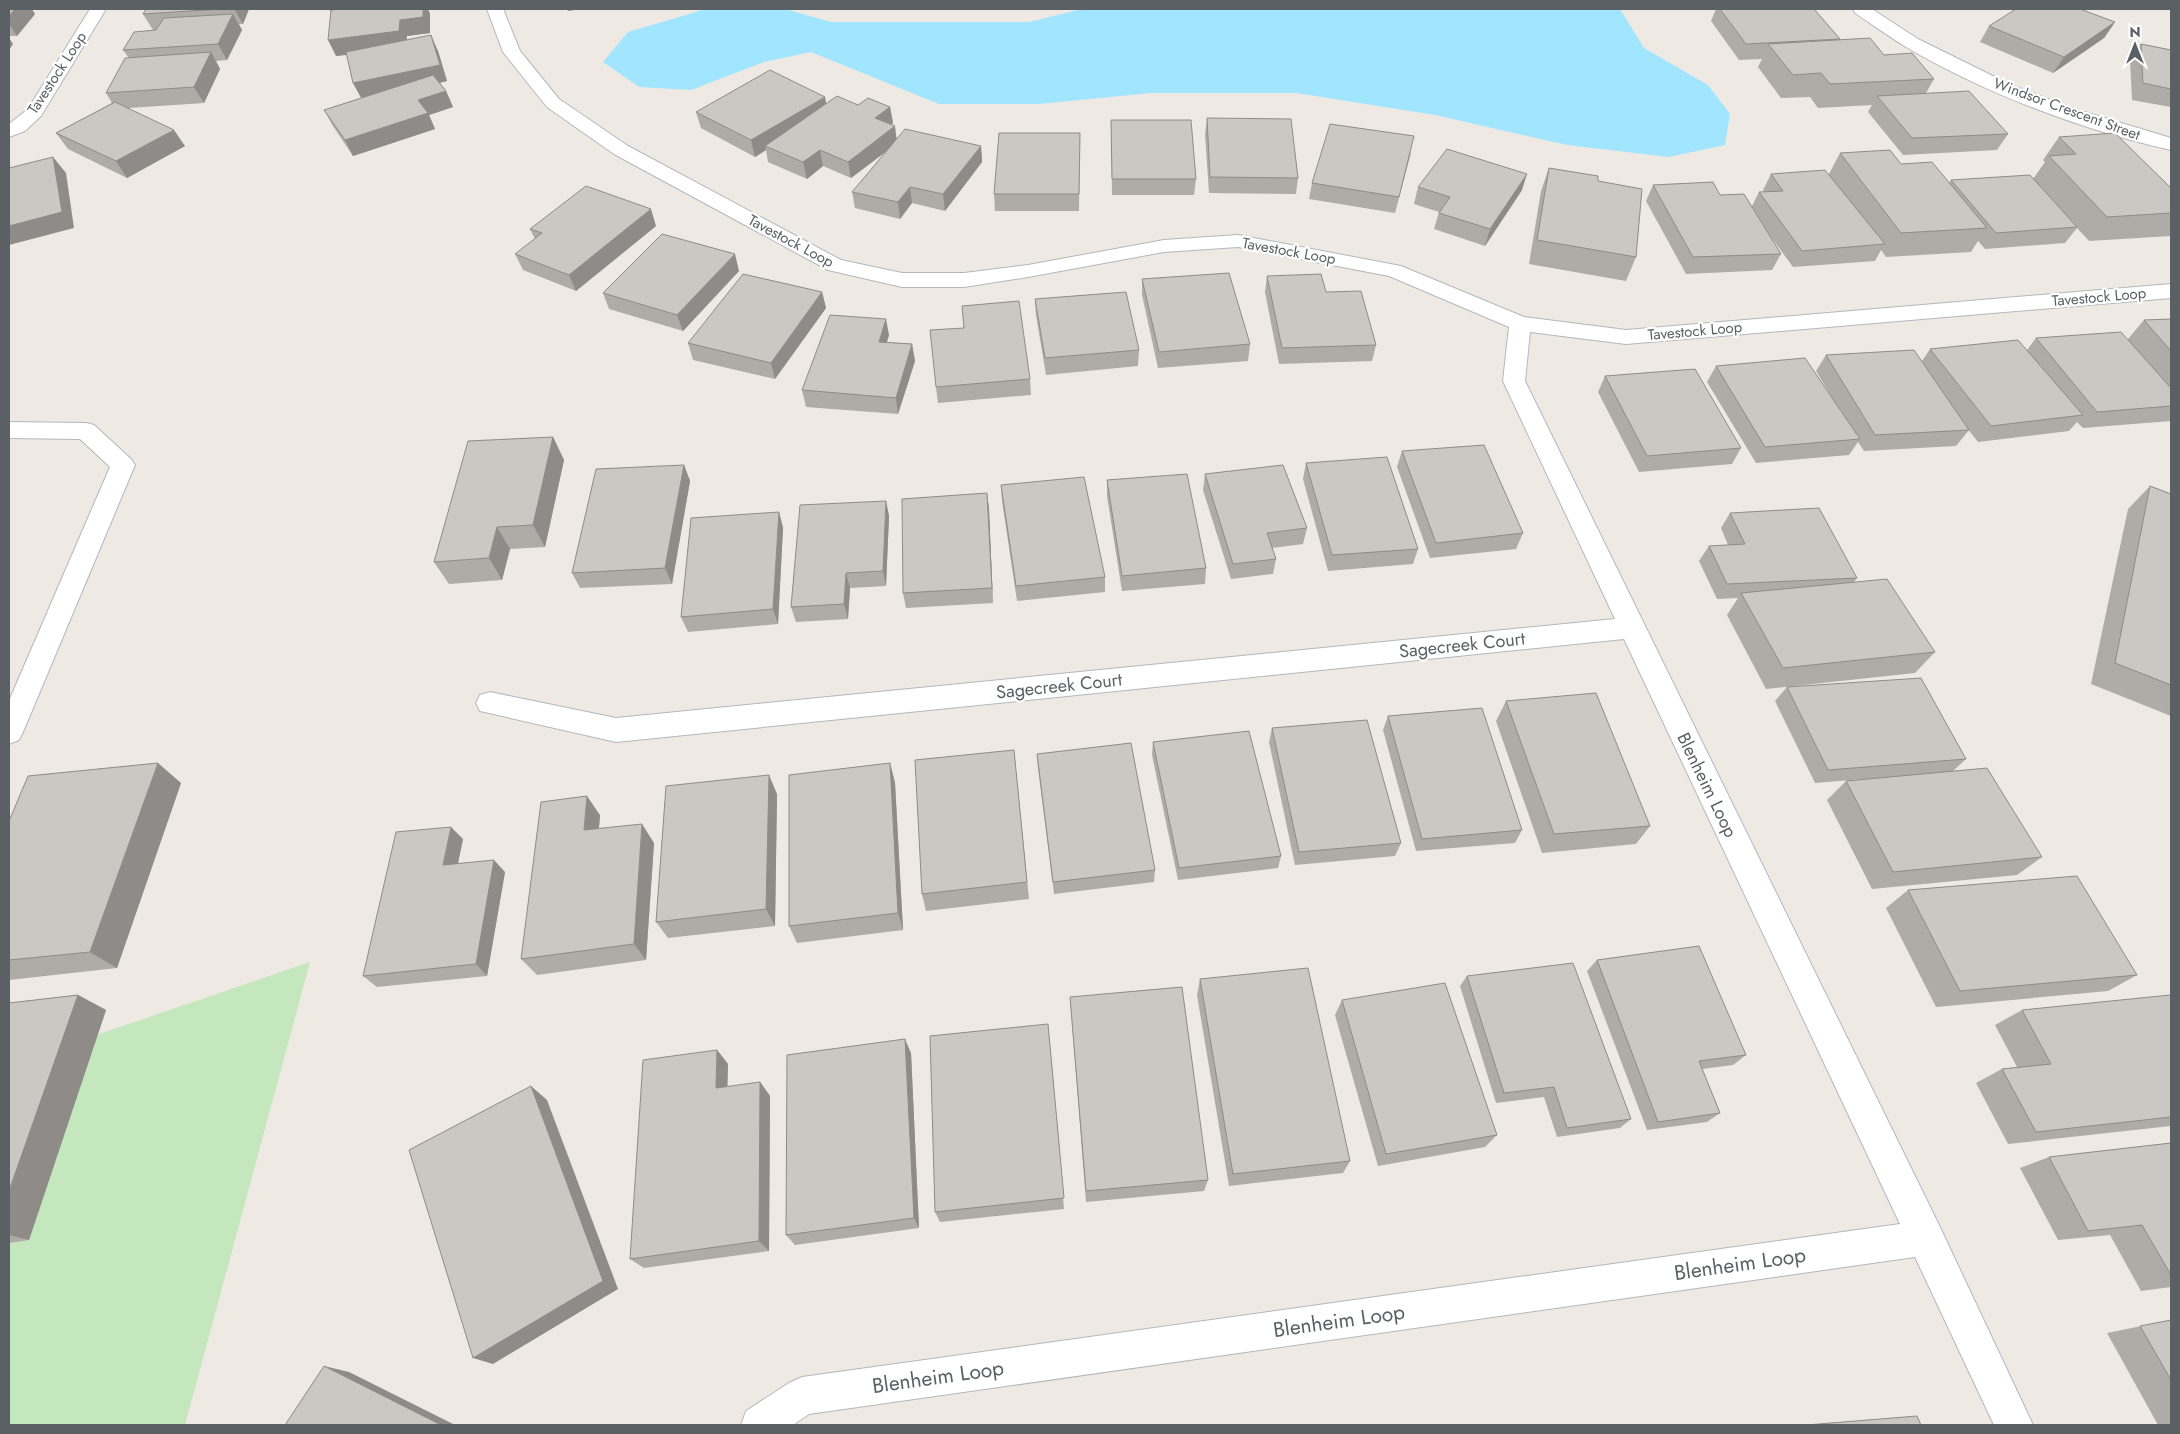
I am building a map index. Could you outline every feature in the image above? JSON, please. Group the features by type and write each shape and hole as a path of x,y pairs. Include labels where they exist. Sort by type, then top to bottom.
{"street":[{"name":"Tavestock Loop","path":"9,131 18,127 35,112 98,9"},
{"name":"Tavestock Loop","path":"495,9 512,52 553,103 621,150 835,265 902,280 964,280 1028,271 1164,246 1238,241 1394,271 1520,324 1626,337 2171,291"},
{"name":"Windsor Crescent Street","path":"1861,9 1912,43 2012,92 2135,135 2171,144"},
{"name":"Blenheim Loop","path":"1520,324 1514,381 2014,1425"},
{"path":"9,430 86,431 123,465 9,732"},
{"name":"Sagecreek Court","path":"490,703 616,730 1631,628"},
{"name":"Blenheim Loop","path":"760,1425 802,1396 1926,1238"}],"green space":[{"path":"310,962 185,1425 9,1425 9,1059 82,1040"}],"water":[{"path":"706,9 785,9 831,22 1029,22 1082,9 1620,9 1644,48 1708,85 1730,114 1725,145 1669,157 1567,145 1435,115 1296,93 1151,93 1039,104 939,104 811,52 764,62 691,90 639,87 603,62 628,32"}],"building":[{"path":"9,9 15,9 9,16"},
{"path":"146,9 221,9 143,14"},
{"path":"423,9 423,17 400,20 399,31 328,40 331,10"},
{"path":"1720,9 1814,9 1840,39 1746,44"},
{"path":"2016,9 2080,9 2115,22 2064,57 1989,26"},
{"path":"233,14 218,44 123,50 134,32 156,30 164,18"},
{"path":"431,35 440,65 353,83 346,52"},
{"path":"1870,38 1884,55 1912,53 1934,79 1830,84 1821,73 1793,75 1768,44"},
{"path":"2141,44 2171,50 2171,89 2143,83"},
{"path":"211,52 194,87 106,93 125,58"},
{"path":"770,70 825,97 751,140 696,112"},
{"path":"433,75 446,91 418,100 428,113 345,140 324,110"},
{"path":"1969,91 2008,134 1912,138 1877,96"},
{"path":"837,96 858,105 868,98 890,107 875,118 895,126 848,162 820,150 803,162 765,146"},
{"path":"115,102 174,130 116,161 56,133"},
{"path":"1207,118 1291,119 1298,178 1210,177"},
{"path":"1111,120 1191,120 1196,179 1112,179"},
{"path":"1330,124 1414,136 1399,197 1312,183"},
{"path":"905,129 981,146 943,194 910,187 898,202 852,192"},
{"path":"999,133 1080,133 1079,194 994,194"},
{"path":"2115,133 2171,188 2171,213 2107,217 2049,156 2076,154 2059,137"},
{"path":"1447,149 1527,174 1490,229 1439,213 1450,197 1418,187"},
{"path":"1890,150 1901,164 1932,162 1987,228 1901,233 1840,153"},
{"path":"53,157 62,212 9,226 9,168"},
{"path":"1549,168 1598,176 1598,181 1642,189 1636,257 1537,240"},
{"path":"1825,170 1885,244 1802,251 1759,192 1783,191 1771,174"},
{"path":"2030,175 2077,227 1996,233 1951,180"},
{"path":"1713,182 1720,195 1744,194 1781,254 1693,257 1653,185"},
{"path":"586,186 651,209 569,275 515,254 542,233 530,229"},
{"path":"662,234 735,254 677,315 603,293"},
{"path":"1229,273 1250,344 1159,352 1142,279"},
{"path":"743,274 822,292 771,363 688,343"},
{"path":"1321,274 1326,292 1361,291 1376,345 1282,348 1267,276"},
{"path":"1126,292 1139,350 1045,358 1035,299"},
{"path":"1019,301 1030,379 936,387 930,330 964,328 962,306"},
{"path":"830,315 886,319 879,342 912,344 896,398 802,390"},
{"path":"2171,319 2171,351 2144,320"},
{"path":"2121,332 2171,388 2171,406 2097,412 2036,338"},
{"path":"2018,340 2083,415 1991,426 1930,349"},
{"path":"1914,350 1969,430 1875,435 1826,355"},
{"path":"1805,358 1860,439 1765,447 1716,366"},
{"path":"1695,369 1741,448 1647,456 1605,376"},
{"path":"553,437 533,525 497,527 489,558 434,562 468,441"},
{"path":"1484,445 1523,533 1436,543 1402,451"},
{"path":"1387,457 1418,549 1332,555 1306,463"},
{"path":"684,465 665,568 572,573 596,469"},
{"path":"1283,465 1307,528 1267,533 1276,559 1233,564 1205,474"},
{"path":"1187,474 1206,568 1122,576 1107,480"},
{"path":"1084,477 1105,577 1016,586 1001,485"},
{"path":"2150,486 2171,494 2171,685 2115,663"},
{"path":"987,493 992,588 903,593 902,499"},
{"path":"886,501 883,571 846,573 844,604 791,607 800,505"},
{"path":"1819,508 1857,578 1727,584 1709,546 1745,544 1730,513"},
{"path":"779,512 773,609 681,617 691,518"},
{"path":"1887,579 1935,652 1783,668 1741,593"},
{"path":"1921,678 1966,759 1828,770 1787,687"},
{"path":"1596,693 1650,826 1554,834 1506,701"},
{"path":"1482,708 1522,830 1422,839 1388,716"},
{"path":"1367,720 1401,843 1299,852 1272,728"},
{"path":"1249,731 1281,856 1179,868 1153,742"},
{"path":"1131,743 1155,870 1053,882 1037,754"},
{"path":"1014,750 1027,882 922,894 915,760"},
{"path":"158,763 90,952 9,960 9,821 28,776"},
{"path":"890,763 898,913 789,926 789,775"},
{"path":"1987,768 2042,857 1893,872 1846,781"},
{"path":"769,775 766,909 656,922 666,786"},
{"path":"587,796 584,830 642,824 634,944 521,959 541,802"},
{"path":"451,827 443,865 494,860 476,964 363,976 396,832"},
{"path":"2077,876 2137,975 1960,991 1908,890"},
{"path":"1699,946 1746,1055 1699,1061 1720,1113 1658,1122 1597,960"},
{"path":"1573,963 1631,1119 1567,1128 1554,1087 1504,1093 1467,976"},
{"path":"1308,968 1350,1161 1233,1174 1200,979"},
{"path":"1445,983 1497,1135 1386,1154 1342,1000"},
{"path":"1182,987 1208,1180 1086,1191 1070,997"},
{"path":"78,995 9,1191 9,1003"},
{"path":"2170,995 2171,1117 2036,1132 2002,1069 2051,1064 2022,1010"},
{"path":"1048,1024 1064,1198 935,1212 930,1036"},
{"path":"905,1039 914,1218 786,1235 787,1055"},
{"path":"717,1050 716,1088 760,1082 759,1241 630,1259 643,1060"},
{"path":"531,1086 603,1281 473,1358 409,1150"},
{"path":"2171,1143 2171,1275 2142,1225 2088,1231 2049,1157"},
{"path":"2171,1320 2171,1380 2140,1326"},
{"path":"324,1366 441,1425 285,1425"},
{"path":"1917,1416 1921,1425 1806,1425"}]}
